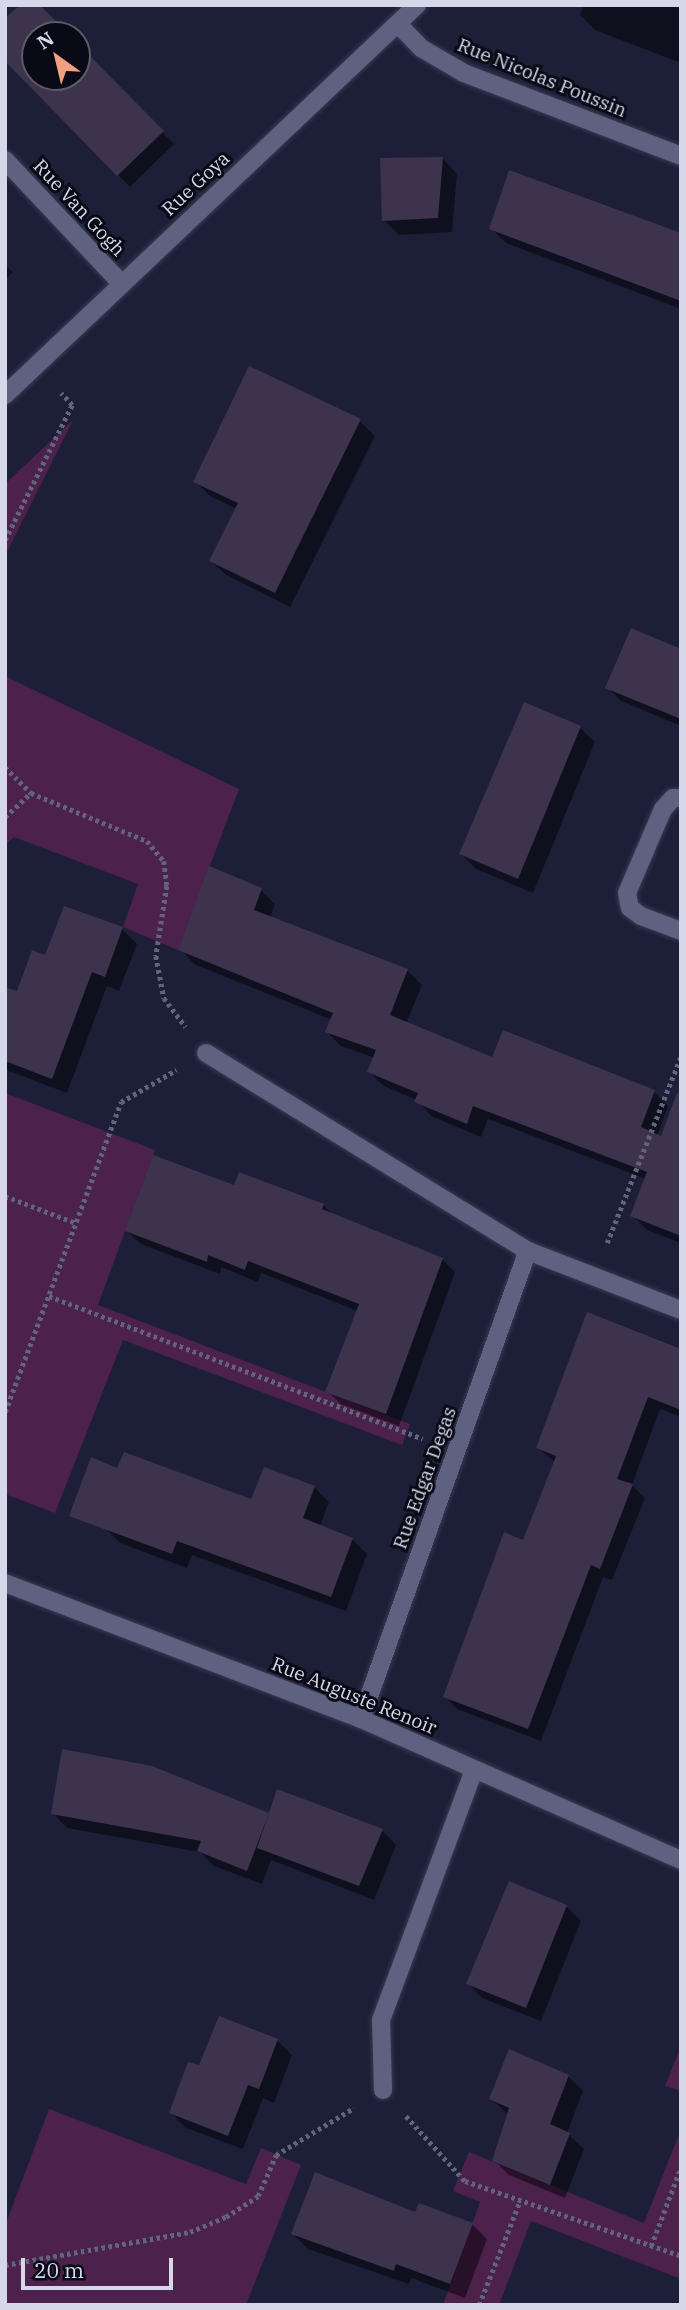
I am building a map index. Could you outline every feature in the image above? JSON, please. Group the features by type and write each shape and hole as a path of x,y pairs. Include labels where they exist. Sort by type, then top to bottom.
{"street":[{"name":"Rue Goya","path":"5,395 417,5"},
{"name":"Rue Nicolas Poussin","path":"398,24 421,48 464,73 681,156"},
{"name":"Rue Van Gogh","path":"5,160 122,284"},
{"path":"681,799 673,798 663,809 627,893 630,908 641,916 681,931"},
{"path":"206,1053 528,1251 681,1310"},
{"name":"Rue Edgar Degas","path":"361,1719 528,1251"},
{"name":"Rue Auguste Renoir","path":"5,1583 361,1719 681,1860"},
{"path":"383,2090 381,2020 474,1770"}],"path":[{"path":"5,540 72,405 37,366"},
{"path":"5,767 31,793 147,841 164,861 167,886 156,956 164,998 206,1053 121,1102 5,1412"},
{"path":"5,817 31,793"},
{"path":"594,1277 681,1056"},
{"path":"5,1196 76,1223"},
{"path":"49,1296 457,1451"},
{"path":"5,2265 178,2235 226,2217 258,2196 276,2155 383,2090 465,2181 681,2256"},
{"path":"651,2246 681,2167"},
{"path":"479,2305 520,2201"}],"shaded area":[{"path":"73,420 5,556 5,484"},
{"path":"5,676 239,789 178,950 123,927 138,884 14,837 5,845"},
{"path":"5,1093 155,1150 98,1305 410,1424 402,1445 123,1340 55,1513 5,1494"},
{"path":"681,2046 681,2091 665,2086"},
{"path":"49,2109 246,2184 261,2148 301,2165 246,2305 5,2305 5,2226"},
{"path":"681,2129 681,2279 531,2221 499,2305 443,2305 480,2202 453,2191 469,2152 644,2223"}],"building":[{"path":"20,5 40,5 55,21 21,21 21,77 5,61 5,18"},
{"path":"91,57 164,131 117,176 34,91 91,91"},
{"path":"443,157 438,218 382,221 380,158"},
{"path":"509,170 681,233 681,301 489,229"},
{"path":"249,366 361,419 275,593 209,561 238,503 193,482"},
{"path":"631,628 681,649 681,719 605,688"},
{"path":"524,702 581,726 518,879 459,854"},
{"path":"209,866 262,888 254,910 408,969 390,1015 492,1057 503,1030 655,1090 641,1127 661,1136 677,1093 681,1094 681,1236 630,1216 647,1172 473,1106 467,1124 414,1102 418,1093 367,1072 376,1050 325,1032 333,1013 178,950"},
{"path":"64,906 123,927 105,977 92,972 52,1079 5,1061 5,987 17,991 32,950 45,955"},
{"path":"153,1155 234,1185 239,1172 324,1204 322,1209 443,1258 386,1414 325,1392 359,1304 248,1261 245,1270 208,1255 207,1262 125,1231"},
{"path":"587,1312 681,1349 681,1410 648,1397 617,1479 633,1484 600,1569 591,1565 528,1729 443,1697 504,1532 523,1540 556,1456 536,1448"},
{"path":"124,1452 251,1499 264,1467 315,1486 303,1518 353,1538 331,1597 177,1541 172,1554 69,1516 91,1457 117,1468"},
{"path":"62,1749 152,1766 269,1813 247,1871 197,1851 201,1841 51,1814"},
{"path":"277,1789 383,1829 359,1886 257,1848"},
{"path":"509,1881 567,1905 526,2008 466,1984"},
{"path":"219,2016 278,2039 259,2089 248,2085 228,2136 169,2113 188,2062 199,2065"},
{"path":"509,2049 569,2075 550,2124 570,2133 550,2185 492,2161 509,2108 489,2099"},
{"path":"315,2172 415,2212 419,2203 473,2223 450,2284 396,2264 394,2271 291,2234"}]}
